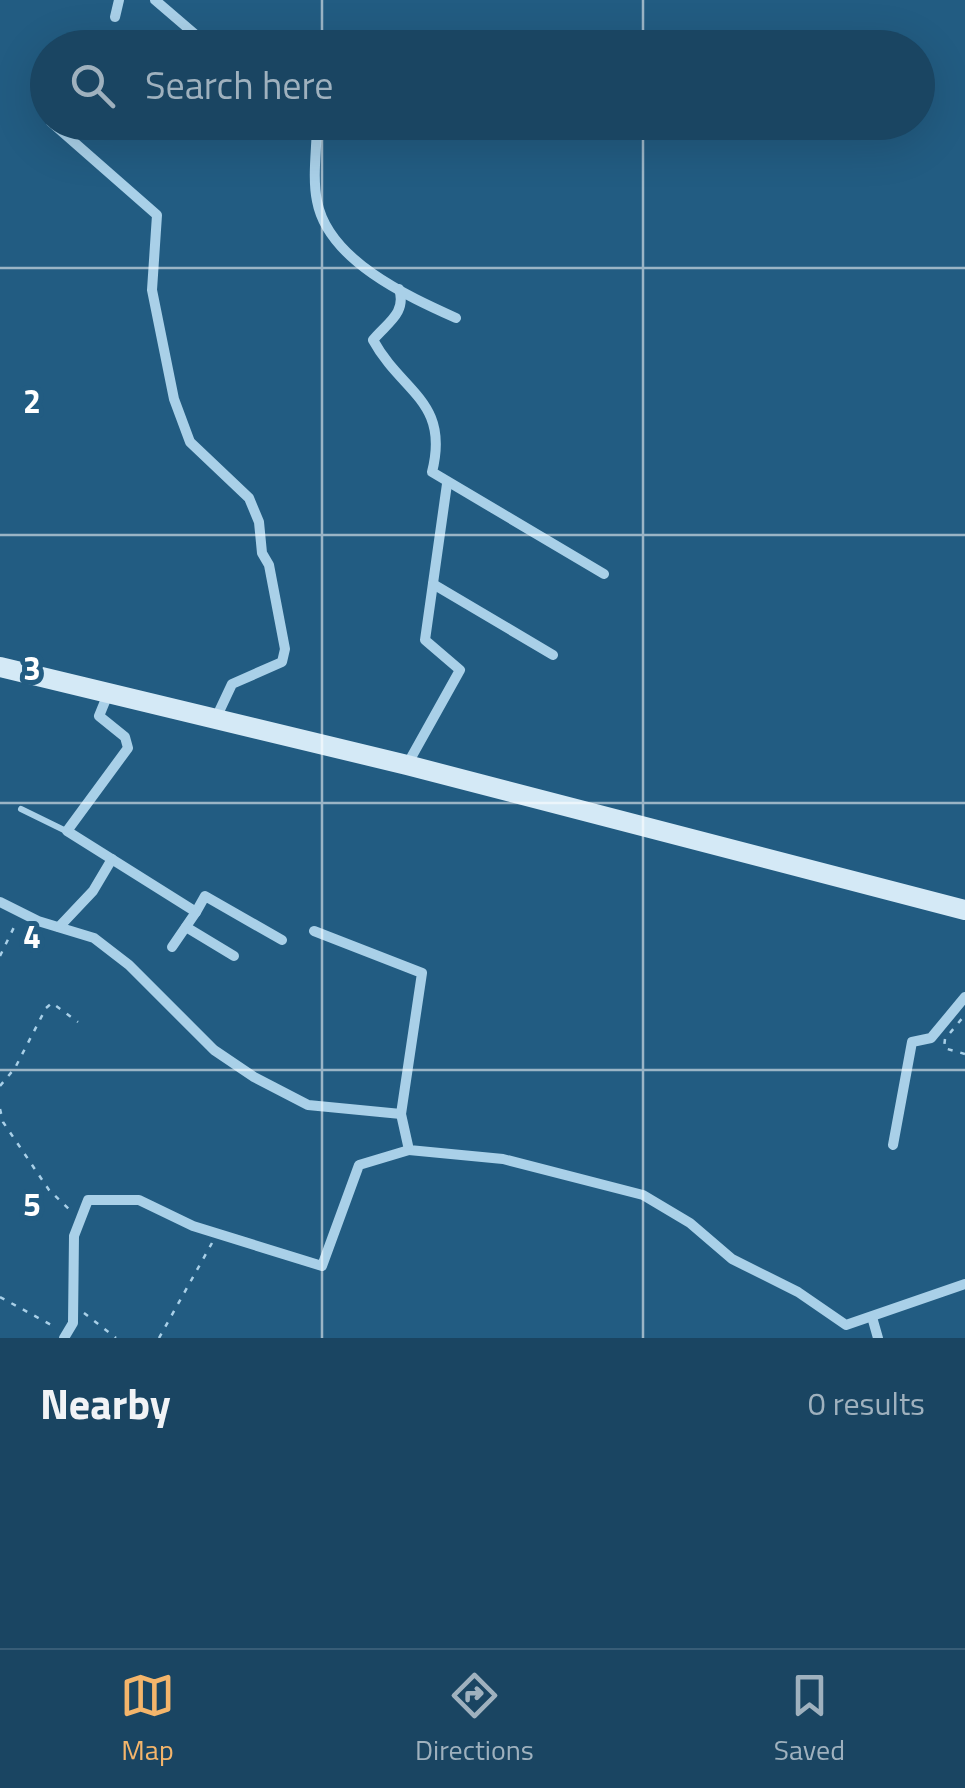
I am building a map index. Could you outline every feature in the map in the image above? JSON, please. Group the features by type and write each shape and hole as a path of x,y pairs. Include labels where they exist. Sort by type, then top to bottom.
{"street":[{"path":"115,17 119,0"},
{"path":"155,0 191,30"},
{"path":"71,140 158,215 152,290 174,399 190,442 249,498 259,522 285,649 282,662 232,684 216,719"},
{"path":"317,140 316,198 323,221 339,244 398,289 456,318"},
{"path":"398,289 403,301 399,313 373,340 434,422 438,439 432,472 604,574"},
{"path":"407,766 460,670 426,640 447,484"},
{"path":"433,584 553,655"},
{"path":"0,667 407,766 965,910"},
{"path":"108,694 99,716 125,737 128,748 68,832 196,912"},
{"path":"59,927 94,891 112,859"},
{"path":"172,947 205,896 282,940"},
{"path":"0,902 94,938 129,965 214,1050 254,1078 308,1105 401,1114"},
{"path":"186,926 234,956"},
{"path":"314,931 422,973 401,1114 409,1150"},
{"path":"893,1145 912,1042 931,1038 965,997"},
{"path":"66,1335 74,1308 74,1236 88,1200 108,1202 126,1198 218,1234 322,1266 359,1165 409,1150 503,1159 644,1194 690,1223 732,1259 798,1292 846,1325 965,1284"},
{"path":"872,1317 878,1338"}],"lane":[{"path":"21,809 68,832"}],"path":[{"path":"0,956 21,911"},
{"path":"0,1086 52,1003 78,1022"},
{"path":"965,1015 944,1039 944,1048 965,1054"},
{"path":"0,1110 3,1122 49,1190 80,1220"},
{"path":"159,1338 218,1234"},
{"path":"0,1296 66,1335"},
{"path":"74,1308 93,1317 116,1338"}]}
